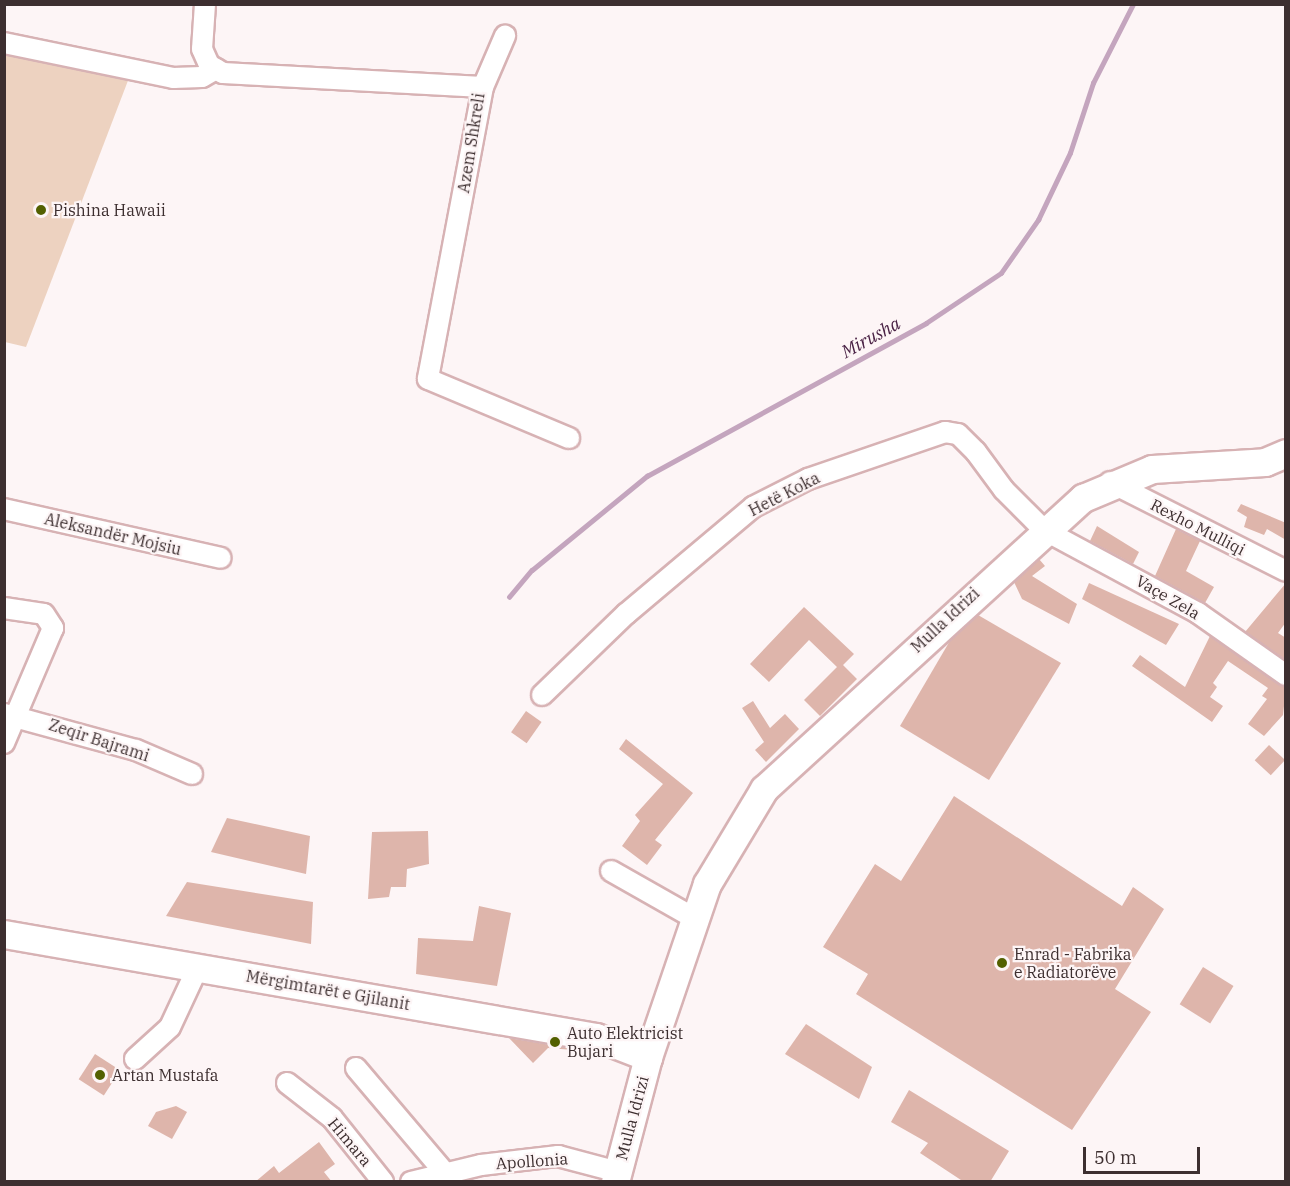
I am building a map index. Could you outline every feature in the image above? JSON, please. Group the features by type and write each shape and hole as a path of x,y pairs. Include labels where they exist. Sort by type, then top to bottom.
{"street":[{"path":"4,42 172,78 202,77 216,69 202,49 205,4"},
{"path":"483,87 505,36"},
{"name":"Azem Shkreli","path":"216,69 483,87 428,379 569,438"},
{"name":"Hetë Koka","path":"542,695 626,614 753,507 808,479 924,438 958,434 1044,530"},
{"name":"Mulla Idrizi","path":"616,1177 648,1057 696,919 731,838 764,789 1044,530 1110,482 1152,469 1265,462 1286,453"},
{"name":"Rexho Mulliqi","path":"1110,482 1286,571"},
{"name":"Aleksandër Mojsiu","path":"4,509 221,558"},
{"name":"Vaçe Zela","path":"1044,530 1198,613 1286,675"},
{"path":"4,608 44,615 53,628 11,715 4,743"},
{"name":"Zeqir Bajrami","path":"11,715 136,750 192,774"},
{"path":"611,871 696,919"},
{"name":"Mërgimtarët e Gjilanit","path":"4,934 596,1036 648,1057"},
{"path":"135,1059 170,1027 198,967"},
{"path":"356,1068 445,1173"},
{"name":"Himara","path":"287,1083 332,1118 383,1182"},
{"name":"Apollonia","path":"411,1182 445,1173 558,1156 616,1177"}],"shaded area":[{"name":"Pishina Hawaii","path":"4,54 129,78 26,347 5,342"}],"building":[{"path":"1241,504 1286,523 1286,540 1267,529 1264,535 1244,527 1247,517 1237,511"},
{"path":"1097,526 1139,552 1133,564 1090,541"},
{"path":"1176,529 1200,541 1186,571 1214,587 1205,603 1155,576"},
{"path":"1039,559 1045,566 1032,576 1077,604 1069,624 1022,599 1014,582"},
{"path":"1089,583 1179,624 1166,645 1082,599"},
{"path":"1286,583 1286,622 1278,633 1286,638 1286,660 1245,632"},
{"path":"804,607 854,654 843,665 857,679 820,716 804,700 837,667 809,640 769,682 750,664"},
{"path":"978,615 1061,663 989,780 900,726 951,639"},
{"path":"1210,636 1286,688 1283,715 1264,736 1248,724 1267,699 1262,696 1268,688 1228,661 1213,683 1217,687 1210,697 1223,706 1212,722 1132,666 1140,655 1185,687"},
{"path":"753,701 770,728 785,714 799,729 766,762 755,750 764,742 742,708"},
{"path":"526,711 542,722 527,743 511,732"},
{"path":"626,739 693,793 655,840 662,845 647,865 622,846 640,821 635,815 663,784 619,749"},
{"path":"1269,745 1285,760 1271,775 1255,760"},
{"name":"Enrad - Fabrika e Radiatorëve","path":"954,796 1122,906 1133,887 1164,909 1115,989 1151,1012 1072,1130 856,994 868,974 823,947 875,864 901,881"},
{"path":"227,818 310,836 306,874 211,852"},
{"path":"428,831 429,864 407,869 406,887 391,887 389,897 368,899 372,832"},
{"path":"187,882 313,902 311,944 166,916"},
{"path":"479,906 511,913 497,986 416,974 418,938 473,941"},
{"path":"1203,967 1234,986 1210,1023 1180,1004"},
{"path":"806,1024 872,1067 859,1099 785,1054"},
{"path":"509,1038 586,1051 548,1048 533,1063"},
{"name":"Artan Mustafa","path":"95,1054 120,1070 104,1095 79,1079"},
{"path":"909,1090 1009,1151 990,1182 964,1182 920,1153 928,1143 891,1122"},
{"path":"176,1106 187,1112 172,1139 148,1126 156,1112"},
{"path":"319,1142 335,1164 324,1172 332,1182 255,1182 274,1166 279,1173"}],"waterway":[{"name":"Mirusha","path":"509,597 532,570 647,476 926,323 1001,273 1038,220 1070,153 1093,83 1133,4"}],"place":[{"name":"Pishina Hawaii","path":"41,210"},
{"name":"Enrad - Fabrika e Radiatorëve","path":"1002,963"},
{"name":"Auto Elektricist Bujari","path":"555,1042"},
{"name":"Artan Mustafa","path":"100,1075"}]}
